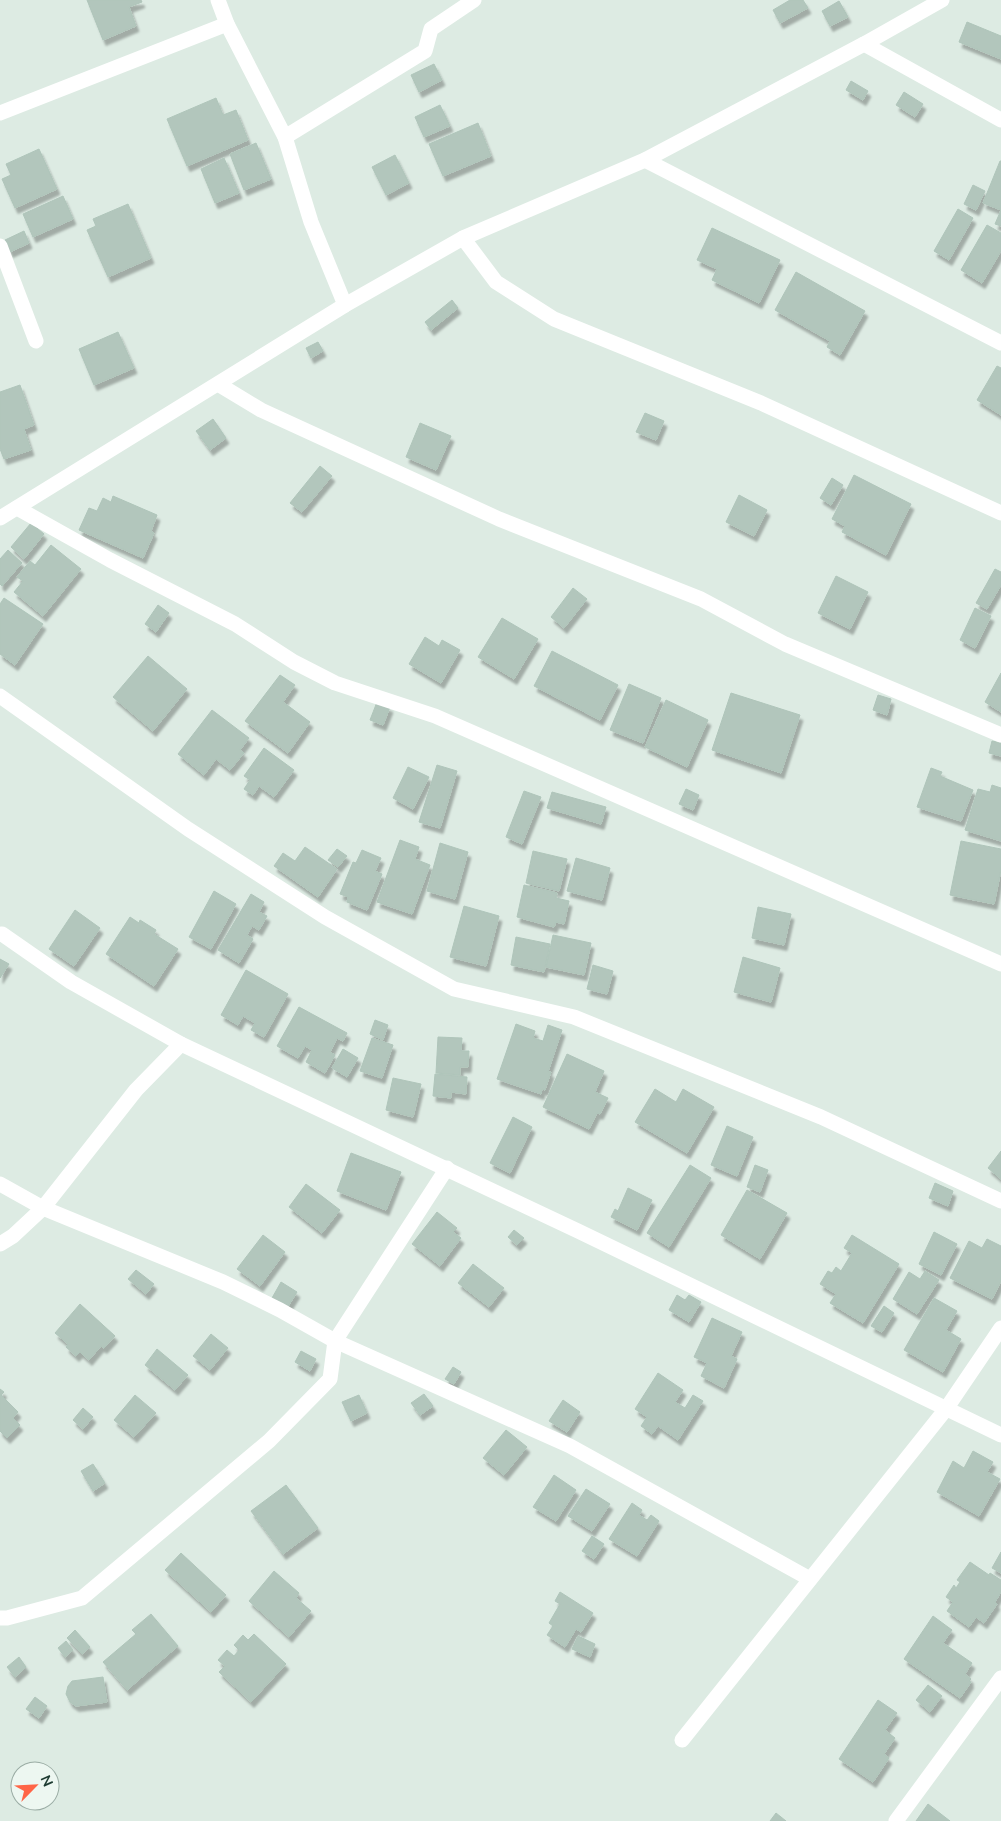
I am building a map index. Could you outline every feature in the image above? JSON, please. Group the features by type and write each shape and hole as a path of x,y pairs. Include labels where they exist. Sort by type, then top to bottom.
{"street":[{"path":"218,0 227,24 285,137 310,222 346,305"},
{"path":"285,137 425,51 431,29 474,0"},
{"path":"0,518 346,305 463,238 645,160 864,44 942,0"},
{"path":"0,113 227,24"},
{"path":"864,44 1001,120"},
{"path":"645,160 1001,343"},
{"path":"463,238 496,282 554,319 761,403 1001,513"},
{"path":"0,246 36,341"},
{"path":"218,384 261,410 499,519 701,598 785,644 1001,735"},
{"path":"17,508 110,560 235,624 294,662 335,683 435,716 1001,964"},
{"path":"0,696 188,829 325,917 454,988 574,1017 821,1117 1001,1201"},
{"path":"2,934 71,982 181,1044 447,1168 1001,1435"},
{"path":"0,1244 13,1236 43,1208 136,1090 181,1044"},
{"path":"0,1618 7,1618 82,1598 269,1441 330,1379 335,1341 447,1168"},
{"path":"0,1184 43,1208 223,1282 280,1310 335,1341 570,1446 810,1579"},
{"path":"682,1740 946,1409 1001,1328"},
{"path":"896,1821 1001,1678"}],"building":[{"path":"87,0 141,0 142,2 129,7 136,26 103,40"},
{"path":"790,0 803,0 808,8 780,23 773,10"},
{"path":"839,1 848,17 830,26 822,11"},
{"path":"967,22 1001,36 1001,59 959,42"},
{"path":"434,64 442,80 419,92 411,75"},
{"path":"851,81 868,91 863,100 846,90"},
{"path":"904,92 923,104 915,117 896,105"},
{"path":"216,98 223,115 236,110 248,140 187,166 167,119"},
{"path":"440,105 450,126 424,137 415,117"},
{"path":"478,123 491,156 443,176 429,144"},
{"path":"256,143 271,179 244,190 230,154"},
{"path":"39,149 57,189 15,208 2,179 11,175 6,164"},
{"path":"395,155 409,183 386,195 372,167"},
{"path":"224,158 239,193 215,203 201,169"},
{"path":"1001,161 1001,210 983,203"},
{"path":"973,185 985,191 976,210 964,204"},
{"path":"63,196 73,219 33,237 23,214"},
{"path":"128,204 151,258 108,277 87,230 96,226 93,219"},
{"path":"958,209 973,218 949,260 934,251"},
{"path":"1001,210 1001,226 995,224"},
{"path":"987,225 1001,233 1001,251 982,283 961,270"},
{"path":"712,228 780,260 759,303 712,280 717,269 697,260"},
{"path":"24,231 29,243 10,252 5,240"},
{"path":"796,272 865,311 840,355 827,347 830,341 775,310"},
{"path":"452,300 458,308 431,330 425,322"},
{"path":"118,332 134,368 94,385 79,349"},
{"path":"318,342 323,351 311,358 306,348"},
{"path":"997,366 1001,368 1001,415 977,400"},
{"path":"20,385 34,425 24,429 31,450 4,459 0,449 0,392"},
{"path":"645,413 664,421 656,440 636,432"},
{"path":"213,419 226,438 210,450 196,431"},
{"path":"420,423 451,436 436,470 406,457"},
{"path":"320,466 332,476 302,512 290,503"},
{"path":"854,475 911,504 886,555 842,532 845,526 832,519"},
{"path":"832,478 843,485 831,505 820,498"},
{"path":"739,495 767,510 754,536 726,522"},
{"path":"113,496 157,515 151,531 154,533 143,558 79,530 89,508 97,511 103,498 111,502"},
{"path":"31,523 44,534 24,559 11,547"},
{"path":"51,545 81,569 43,616 14,592 23,581 17,577 30,561 35,565"},
{"path":"8,550 22,563 2,586 0,584 0,559"},
{"path":"995,569 1001,572 1001,585 987,609 976,603"},
{"path":"836,576 868,592 850,629 818,613"},
{"path":"573,588 587,599 564,628 551,617"},
{"path":"4,598 43,624 15,665 0,654 0,604"},
{"path":"158,605 169,613 156,632 145,624"},
{"path":"975,608 991,616 975,648 960,640"},
{"path":"502,618 538,639 514,679 478,657"},
{"path":"425,637 439,646 442,640 460,650 441,683 409,664"},
{"path":"552,651 618,685 600,720 534,686"},
{"path":"148,656 187,689 153,731 113,697"},
{"path":"1001,673 1001,712 985,702"},
{"path":"280,675 295,685 283,702 310,722 288,753 245,721"},
{"path":"629,684 661,698 643,743 610,730"},
{"path":"731,693 800,715 781,773 712,750"},
{"path":"878,695 891,699 887,715 873,710"},
{"path":"666,700 708,720 687,767 645,747"},
{"path":"377,702 390,707 383,725 370,720"},
{"path":"212,710 249,738 240,750 244,753 230,770 216,759 204,775 178,754"},
{"path":"992,741 1001,743 1001,756 989,753"},
{"path":"264,748 294,770 274,797 259,786 253,795 244,789 250,780 244,776"},
{"path":"437,765 457,771 440,828 419,822"},
{"path":"408,767 429,777 413,809 393,798"},
{"path":"931,768 942,772 940,776 973,790 961,821 917,807"},
{"path":"992,785 1001,788 1001,841 965,830 978,789 990,792"},
{"path":"686,789 699,795 693,810 679,804"},
{"path":"524,791 541,797 522,844 506,837"},
{"path":"552,792 606,807 601,824 547,808"},
{"path":"400,840 419,847 415,859 430,865 412,914 377,902"},
{"path":"961,841 1001,849 1001,870 994,904 950,895"},
{"path":"440,843 468,852 455,899 427,891"},
{"path":"305,847 337,869 318,897 274,866 283,853 295,861"},
{"path":"337,849 347,856 338,867 328,860"},
{"path":"362,850 381,858 375,871 382,874 367,910 347,902 348,897 340,894 353,862 356,863"},
{"path":"533,851 567,859 559,891 526,883"},
{"path":"576,858 610,868 602,900 567,891"},
{"path":"524,885 557,893 556,898 569,901 564,924 556,922 554,927 517,917"},
{"path":"214,891 236,904 211,949 189,937"},
{"path":"251,894 264,902 259,912 267,916 259,930 252,926 247,935 253,939 239,963 218,950"},
{"path":"464,906 499,916 486,966 450,957"},
{"path":"758,907 791,914 784,945 752,938"},
{"path":"75,910 100,928 74,966 49,949"},
{"path":"130,917 139,923 140,920 156,930 154,934 178,949 154,986 106,954"},
{"path":"553,935 591,943 584,975 546,967"},
{"path":"516,937 550,944 544,972 511,965"},
{"path":"743,957 780,968 771,1002 734,992"},
{"path":"0,959 9,964 0,978"},
{"path":"593,965 613,971 607,994 587,989"},
{"path":"246,970 288,994 264,1037 251,1030 255,1023 243,1016 238,1025 221,1015"},
{"path":"299,1007 347,1033 343,1041 337,1038 330,1052 335,1055 325,1073 306,1062 312,1050 305,1046 298,1058 277,1046"},
{"path":"375,1020 388,1025 383,1040 370,1034"},
{"path":"516,1024 535,1031 533,1038 543,1041 548,1025 562,1030 548,1072 551,1072 545,1090 542,1089 541,1094 497,1079"},
{"path":"438,1037 462,1038 461,1051 469,1051 468,1067 460,1067 460,1075 436,1073"},
{"path":"372,1038 393,1045 382,1078 360,1071"},
{"path":"343,1049 358,1058 347,1077 332,1068"},
{"path":"567,1054 604,1071 595,1092 608,1098 600,1114 597,1113 589,1129 543,1107"},
{"path":"435,1074 467,1077 466,1094 451,1092 451,1098 433,1096"},
{"path":"393,1078 421,1084 413,1117 386,1110"},
{"path":"655,1089 676,1102 683,1089 714,1107 687,1153 635,1122"},
{"path":"513,1117 532,1127 510,1173 490,1163"},
{"path":"727,1126 753,1137 737,1176 711,1165"},
{"path":"1001,1151 1001,1179 988,1168"},
{"path":"351,1153 401,1172 386,1210 337,1191"},
{"path":"690,1165 711,1178 669,1247 647,1233"},
{"path":"755,1165 768,1170 760,1192 747,1187"},
{"path":"935,1183 953,1191 948,1206 929,1198"},
{"path":"306,1184 340,1210 322,1233 289,1207"},
{"path":"628,1188 652,1200 637,1230 611,1217 615,1209 618,1211"},
{"path":"747,1190 787,1213 760,1259 721,1235"},
{"path":"437,1212 457,1228 453,1232 461,1238 440,1266 412,1244"},
{"path":"514,1230 524,1238 517,1245 508,1237"},
{"path":"934,1232 957,1244 941,1275 919,1264"},
{"path":"263,1235 285,1252 260,1286 237,1269"},
{"path":"852,1235 899,1264 863,1323 830,1303 836,1294 820,1284 828,1271 832,1273 836,1267 841,1271 852,1253 844,1248"},
{"path":"987,1239 1001,1246 1001,1281 992,1299 950,1278 969,1241 982,1248"},
{"path":"473,1264 504,1288 489,1307 458,1283"},
{"path":"136,1270 154,1284 146,1294 128,1279"},
{"path":"925,1271 939,1280 917,1314 893,1299 909,1272 920,1279"},
{"path":"281,1282 297,1292 287,1308 272,1298"},
{"path":"677,1295 685,1300 689,1295 701,1302 689,1322 669,1310"},
{"path":"934,1298 957,1311 946,1330 961,1339 943,1372 904,1350"},
{"path":"80,1304 115,1336 104,1348 101,1346 89,1360 80,1352 76,1356 66,1347 68,1344 55,1333"},
{"path":"884,1306 894,1313 882,1332 871,1326"},
{"path":"712,1318 742,1332 731,1356 737,1359 724,1388 701,1376 707,1363 694,1357"},
{"path":"211,1334 228,1348 210,1370 193,1356"},
{"path":"157,1349 188,1375 175,1390 145,1365"},
{"path":"301,1351 316,1359 310,1371 295,1362"},
{"path":"453,1367 461,1372 454,1384 445,1379"},
{"path":"658,1373 683,1390 675,1402 685,1408 693,1395 703,1401 678,1440 658,1426 652,1434 641,1426 647,1417 635,1409"},
{"path":"0,1389 4,1392 1,1395 18,1412 13,1418 20,1425 7,1438 0,1431"},
{"path":"424,1394 433,1406 420,1415 411,1403"},
{"path":"135,1395 156,1413 134,1437 114,1420"},
{"path":"359,1395 367,1413 351,1421 342,1402"},
{"path":"563,1400 580,1412 567,1432 549,1421"},
{"path":"83,1408 93,1417 83,1429 73,1420"},
{"path":"506,1430 527,1447 504,1475 483,1458"},
{"path":"973,1451 993,1462 987,1472 1000,1479 979,1516 937,1492 953,1461 964,1468"},
{"path":"93,1464 105,1483 93,1491 81,1471"},
{"path":"554,1475 576,1490 556,1521 533,1507"},
{"path":"286,1485 318,1528 283,1554 251,1511"},
{"path":"586,1489 610,1504 592,1531 568,1516"},
{"path":"632,1503 642,1510 639,1515 647,1520 651,1515 659,1521 637,1556 609,1539"},
{"path":"592,1536 604,1544 594,1559 582,1551"},
{"path":"1001,1552 1001,1573 992,1568"},
{"path":"181,1553 226,1595 211,1612 165,1570"},
{"path":"970,1562 989,1575 990,1573 1001,1580 1001,1592 995,1602 997,1604 984,1623 976,1617 969,1627 947,1611 953,1602 946,1597 954,1585 956,1588 960,1582 957,1580"},
{"path":"274,1571 299,1593 296,1598 311,1611 289,1637 249,1601"},
{"path":"560,1592 593,1613 581,1632 576,1629 565,1647 547,1635 553,1626 549,1623 560,1604 555,1601"},
{"path":"151,1614 178,1646 127,1690 103,1662 136,1634 132,1630"},
{"path":"933,1616 952,1630 943,1643 972,1663 965,1674 971,1679 969,1681 971,1682 960,1698 904,1659"},
{"path":"75,1630 90,1647 82,1654 67,1638"},
{"path":"254,1634 286,1664 251,1702 219,1672 225,1666 218,1660 227,1650 234,1656 239,1650 234,1645 243,1635 248,1640"},
{"path":"578,1636 595,1644 590,1657 572,1649"},
{"path":"66,1641 73,1650 65,1657 58,1648"},
{"path":"19,1657 26,1667 15,1677 7,1667"},
{"path":"103,1677 107,1702 76,1706 70,1702 66,1694 68,1686 72,1681"},
{"path":"928,1685 942,1696 930,1712 916,1700"},
{"path":"35,1697 47,1706 39,1718 26,1709"},
{"path":"878,1700 897,1713 885,1730 895,1738 884,1754 889,1758 873,1782 839,1759"},
{"path":"928,1804 950,1821 916,1821"},
{"path":"776,1813 786,1821 770,1821"}]}
